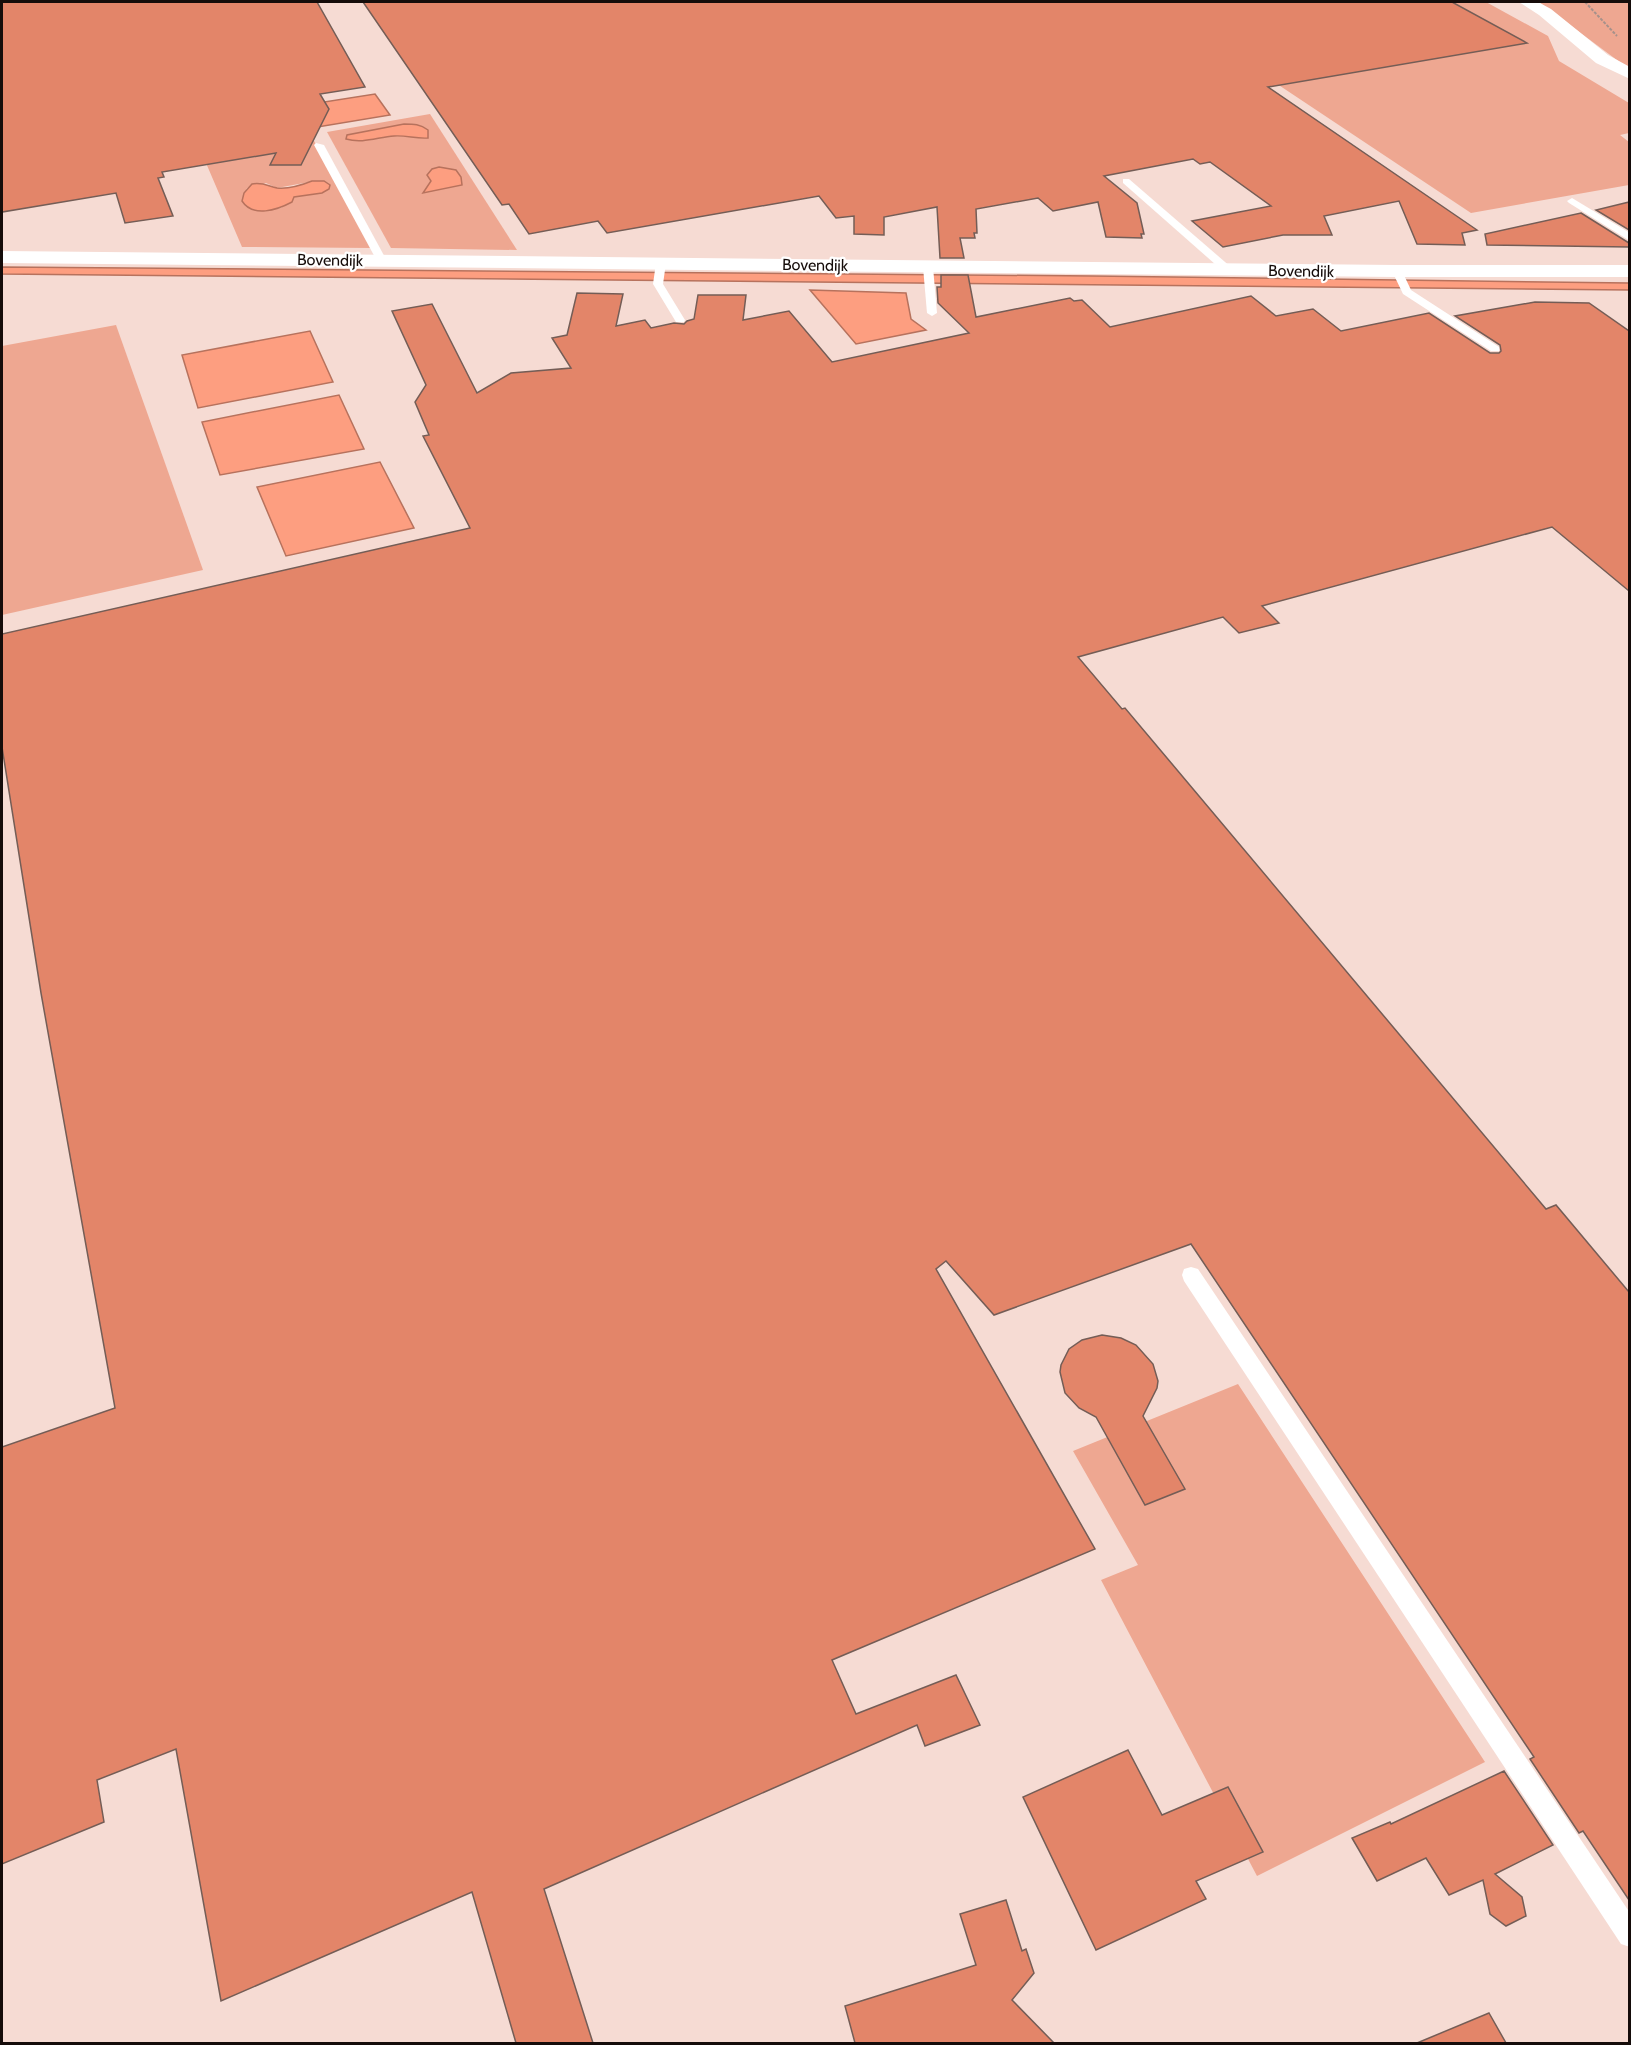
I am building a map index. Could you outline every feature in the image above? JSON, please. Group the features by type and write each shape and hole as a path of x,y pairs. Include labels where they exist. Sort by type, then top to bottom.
{"street":[{"path":"1527,2 1545,12 1602,59 1629,74"},
{"name":"Bovendijk","path":"2,257 661,266 928,275 1228,270 1398,274 1629,271"}],"lane":[{"path":"319,145 382,261"},
{"path":"1126,181 1228,270"},
{"path":"1572,201 1629,238"},
{"path":"661,266 658,284 680,320"},
{"path":"1398,274 1407,292 1495,349"},
{"path":"928,275 932,313"},
{"path":"1191,1275 1629,1935"}],"path":[{"path":"1585,2 1622,42"}],"shaded area":[{"path":"1154,2 1486,2 1548,36 1559,61 1629,103 1629,133 1620,135 1629,142 1629,185 1471,213"},
{"path":"1539,2 1629,2 1629,69"},
{"path":"375,94 390,115 214,144 203,121"},
{"path":"430,114 517,250 391,248 327,132"},
{"path":"404,124 425,128 428,130 428,138 398,136 364,141 346,139 347,135"},
{"path":"313,139 372,248 242,247 206,163","holes":["309,182 322,193 294,197 281,208 266,210 258,210 242,201 247,188 266,183 277,188"]},
{"path":"439,167 456,170 461,177 462,185 423,193 431,181 427,175 432,169"},
{"path":"312,181 324,181 330,185 329,189 322,193 294,197 292,202 286,205 265,211 252,209 242,201 244,193 252,184 281,188"},
{"path":"2,267 1629,283 1630,290 2,274"},
{"path":"810,290 906,293 911,319 926,330 856,344"},
{"path":"116,325 203,570 2,615 2,346"},
{"path":"310,331 333,382 198,408 182,355"},
{"path":"339,395 364,449 220,475 202,422"},
{"path":"380,462 414,528 286,556 257,487"},
{"path":"1238,1384 1485,1762 1257,1876 1101,1580 1138,1565 1073,1451"}],"building":[{"path":"2,2 317,2 365,87 320,94 329,109 301,165 270,165 276,153 162,172 164,177 158,178 173,216 125,223 116,193 2,212"},
{"path":"363,2 1452,2 1527,43 1268,87 1477,230 1462,233 1465,245 1417,244 1399,201 1324,216 1332,235 1283,235 1223,247 1192,221 1271,206 1210,162 1200,164 1193,159 1104,176 1137,203 1144,234 1141,234 1142,238 1106,237 1098,202 1053,211 1038,198 976,209 977,233 974,233 975,238 960,238 964,258 940,258 937,207 884,217 884,235 854,234 854,216 836,218 819,196 607,233 598,221 529,234 509,204 502,205"},
{"path":"1629,202 1629,230 1596,210"},
{"path":"1581,213 1629,243 1629,247 1487,245 1485,234"},
{"path":"941,275 968,275 976,317 1070,298 1074,301 1082,300 1110,327 1251,296 1276,316 1313,309 1341,331 1429,313 1490,353 1499,353 1500,345 1455,316 1535,302 1589,303 1629,331 1629,591 1552,527 1262,606 1279,623 1239,633 1223,617 1078,657 1122,709 1125,708 1546,1209 1556,1205 1629,1292 1629,1900 1583,1831 1579,1833 1530,1759 1534,1757 1191,1244 994,1315 946,1261 936,1269 1095,1549 832,1660 856,1714 956,1675 980,1725 925,1746 917,1725 544,1889 593,2043 516,2043 472,1892 221,2001 176,1749 97,1780 104,1822 2,1864 2,1447 115,1408 41,993 2,747 2,634 470,528 423,436 429,435 415,402 426,385 392,311 432,304 477,393 511,373 571,368 552,338 567,335 577,293 623,294 616,326 645,320 651,328 674,323 684,324 694,319 698,295 746,295 743,320 789,311 832,362 969,333 938,303 937,287 941,287"},
{"path":"1102,1335 1121,1338 1136,1345 1153,1364 1158,1381 1157,1388 1143,1416 1185,1489 1145,1505 1096,1417 1079,1408 1065,1393 1060,1372 1069,1349 1082,1340"},
{"path":"1128,1750 1162,1815 1228,1787 1263,1852 1196,1881 1206,1899 1096,1950 1023,1797"},
{"path":"1504,1771 1553,1845 1495,1874 1522,1897 1526,1916 1506,1926 1490,1914 1483,1880 1449,1895 1426,1858 1377,1881 1352,1838 1390,1822 1391,1824"},
{"path":"1006,1900 1022,1951 1026,1949 1034,1973 1012,2000 1054,2043 855,2043 845,2006 976,1965 960,1914"},
{"path":"1489,2013 1506,2043 1417,2043"}]}
